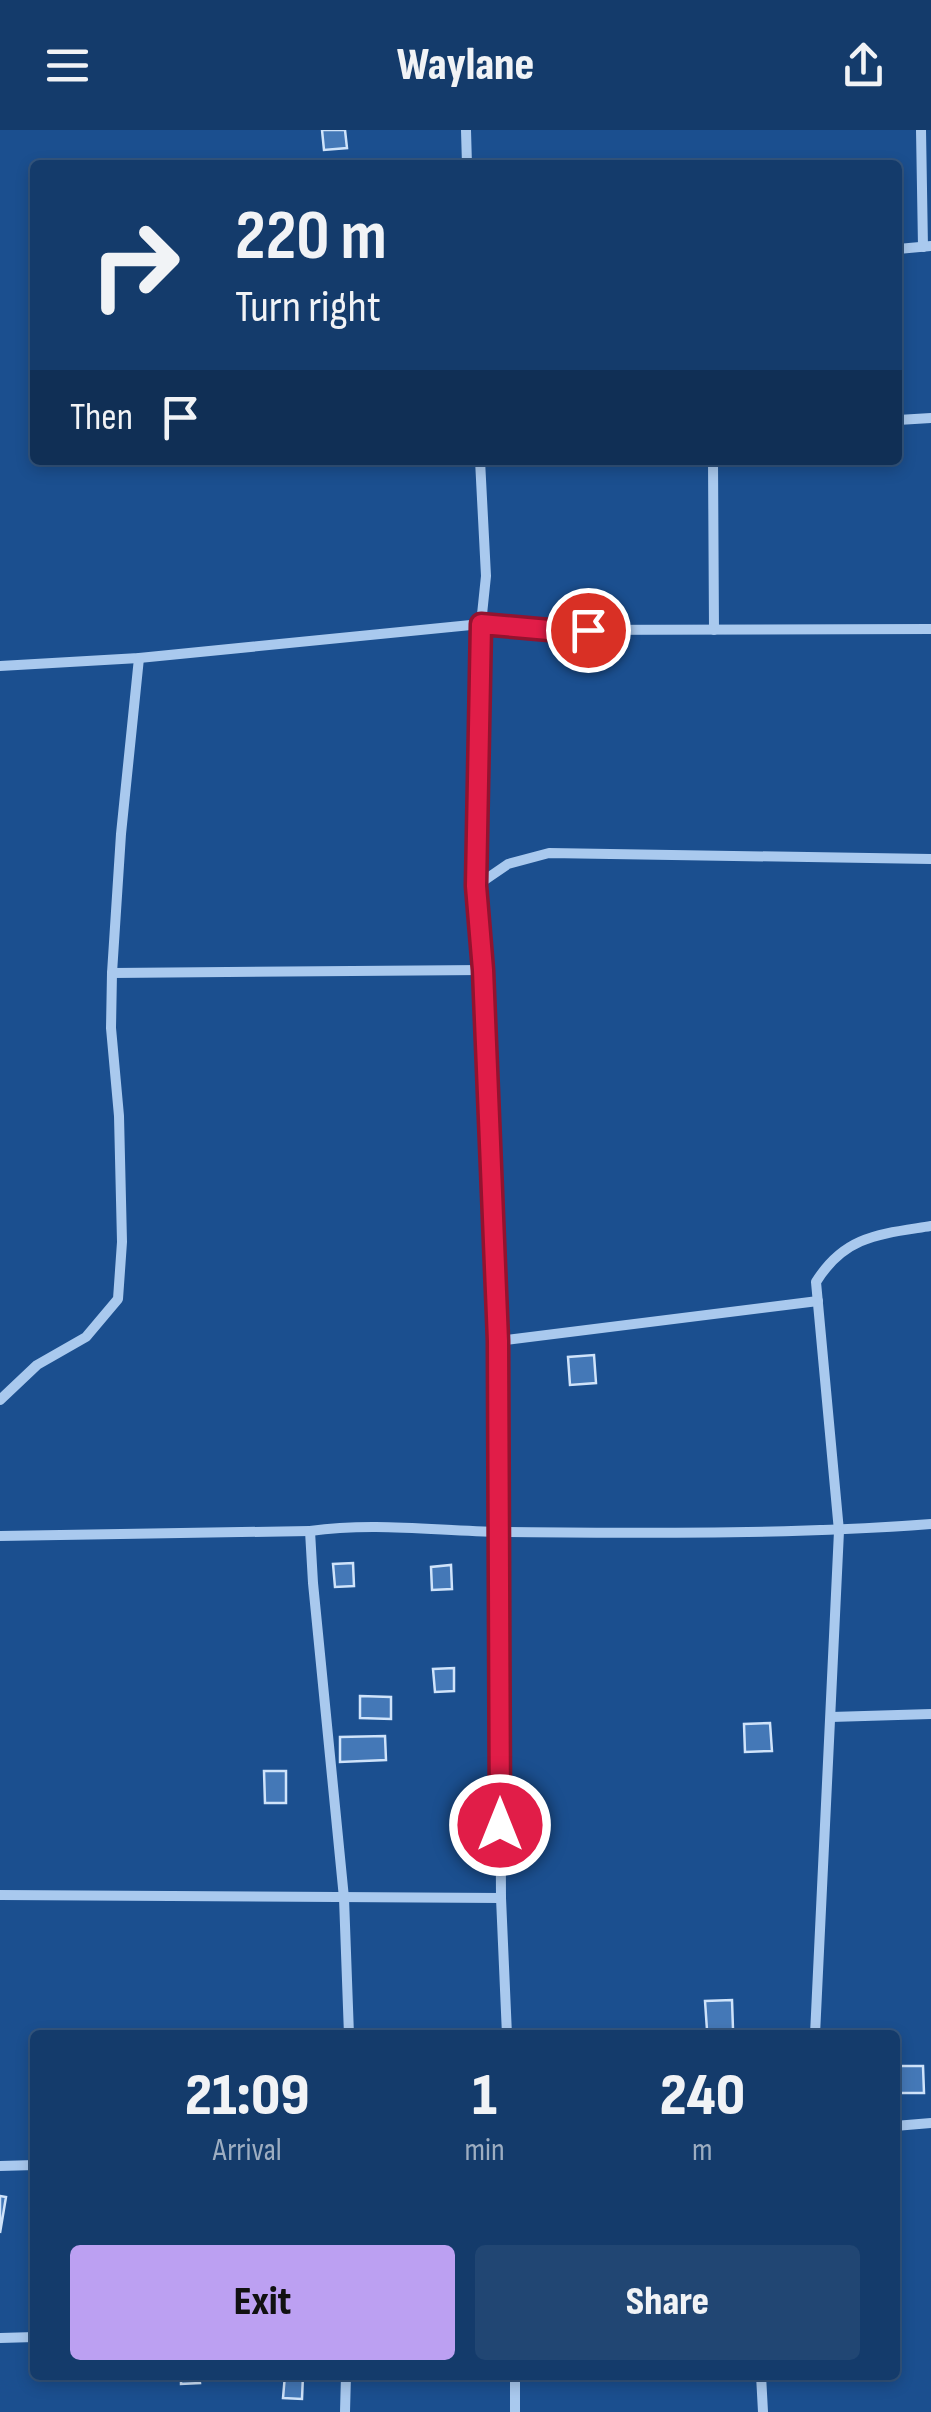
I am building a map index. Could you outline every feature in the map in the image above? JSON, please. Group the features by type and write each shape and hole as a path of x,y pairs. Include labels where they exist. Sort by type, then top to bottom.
{"street":[{"path":"466,130 467,160"},
{"path":"902,248 927,247 922,130"},
{"path":"902,420 931,418"},
{"path":"480,465 486,576 481,624 476,886 498,1341 500,1898 507,2030"},
{"path":"712,465 714,630"},
{"path":"0,666 138,658 481,624 549,630 931,630"},
{"path":"0,1400 37,1365 86,1337 118,1299 122,1242 119,1116 111,1028 112,973 138,658"},
{"path":"476,886 508,864 549,853 931,859"},
{"path":"112,973 483,970"},
{"path":"815,2030 839,1531 816,1282 838,1253 861,1239 931,1226"},
{"path":"498,1341 818,1301"},
{"path":"0,1536 356,1526 498,1532 839,1531 931,1524"},
{"path":"310,1530 344,1898 349,2030"},
{"path":"830,1717 931,1714"},
{"path":"0,1895 500,1898"},
{"path":"900,2126 931,2123"},
{"path":"0,2166 30,2165"},
{"path":"0,2338 30,2337"},
{"path":"345,2412 346,2380"},
{"path":"515,2380 516,2412"},
{"path":"761,2380 763,2412"}],"building":[{"path":"322,130 345,130 347,148 324,150"},
{"path":"594,1355 596,1383 570,1385 568,1357"},
{"path":"353,1563 354,1586 335,1587 333,1564"},
{"path":"451,1565 452,1589 432,1590 431,1567"},
{"path":"454,1668 454,1691 435,1692 433,1669"},
{"path":"360,1696 391,1697 391,1719 360,1718"},
{"path":"770,1723 772,1751 745,1752 744,1724"},
{"path":"385,1736 386,1760 340,1762 340,1737"},
{"path":"264,1771 286,1771 286,1803 265,1803"},
{"path":"732,2000 733,2029 707,2030 705,2001"},
{"path":"900,2066 923,2066 924,2093 900,2093"},
{"path":"0,2196 6,2197 0,2233"},
{"path":"181,2380 200,2380 200,2383 181,2384"},
{"path":"285,2380 303,2380 302,2399 283,2398"}],"route":[{"path":"500,1825 498,1341 476,886 481,624 588,630"}]}
